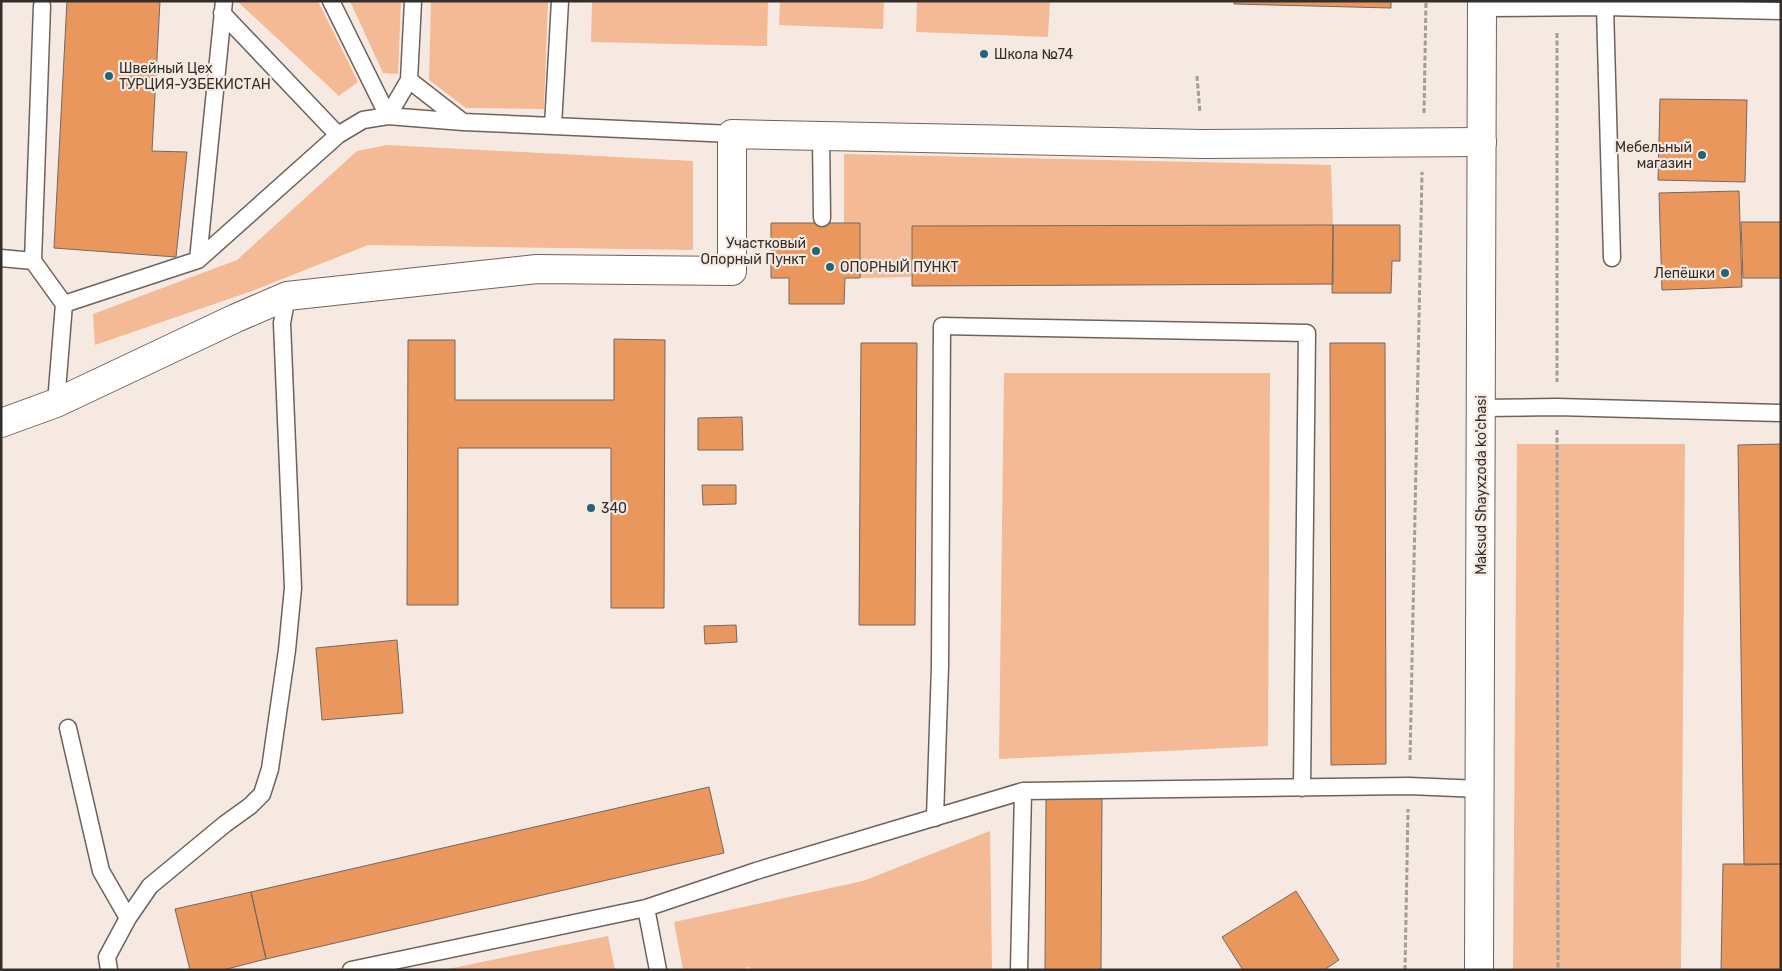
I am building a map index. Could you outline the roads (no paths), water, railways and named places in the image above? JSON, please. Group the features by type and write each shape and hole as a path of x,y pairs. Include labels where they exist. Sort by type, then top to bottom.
{"street":[{"name":"Maksud Shayxzoda ko'chasi","path":"1479,970 1482,5"},
{"path":"1,423 56,403 287,296 538,269 732,271 732,134 1202,144 1423,144 1482,142"}],"lane":[{"path":"331,1 388,116"},
{"path":"388,116 408,80 412,1"},
{"path":"553,126 560,1"},
{"path":"1482,5 1781,11"},
{"path":"42,6 33,261 64,304 56,403"},
{"path":"223,7 338,135"},
{"path":"198,260 223,7"},
{"path":"1605,7 1612,258"},
{"path":"408,80 463,122"},
{"path":"64,304 198,260 338,135 363,120 388,116 463,122 732,134"},
{"path":"821,137 822,218"},
{"path":"1,258 33,261"},
{"path":"109,970 107,957 128,918 150,886 225,824 250,806 262,794 270,769 287,650 292,588 282,323 287,296"},
{"path":"935,818 940,666 942,326 1306,333 1302,788"},
{"path":"1481,408 1557,407 1781,413"},
{"path":"68,728 100,871 128,918"},
{"path":"351,970 646,908 756,871 1023,791 1409,786 1480,789"},
{"path":"1019,970 1023,791"},
{"path":"646,908 658,970"}],"place":[{"name":"Школа №74","path":"984,54"},
{"name":"Швейный Цех ТУРЦИЯ-УЗБЕКИСТАН","path":"109,76"},
{"name":"Мебельный магазин","path":"1702,155"},
{"name":"Участковый Опорный Пункт","path":"816,251"},
{"name":"ОПОРНЫЙ ПУНКТ","path":"830,267"},
{"name":"Лепёшки","path":"1725,273"},
{"name":"340","path":"591,508"}]}
